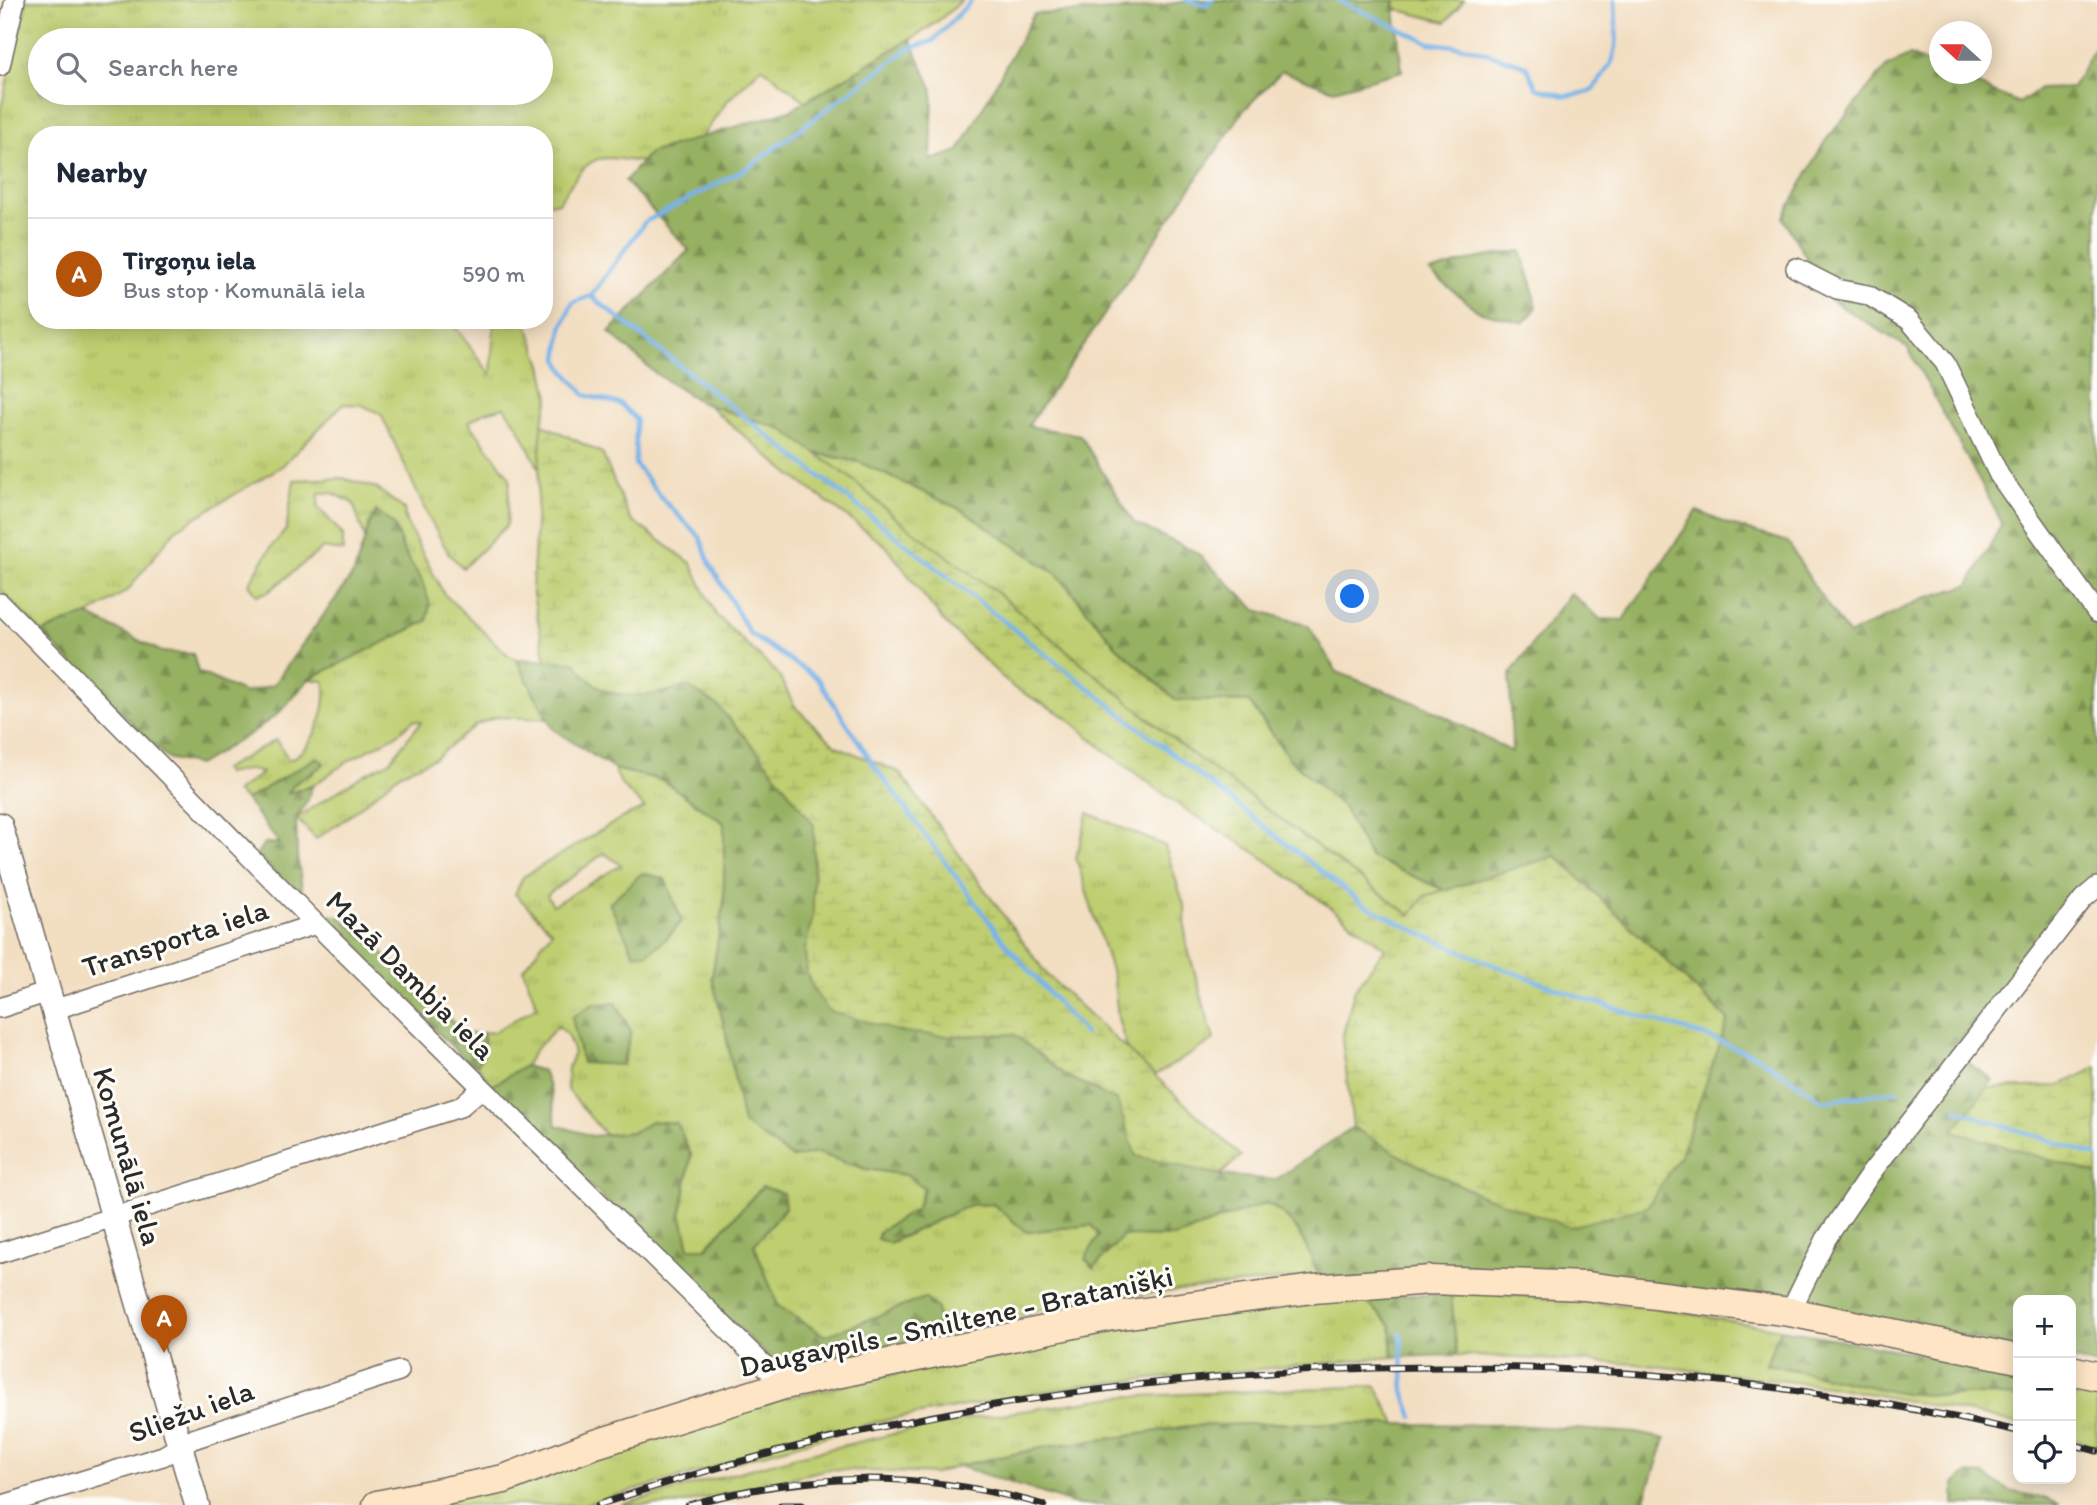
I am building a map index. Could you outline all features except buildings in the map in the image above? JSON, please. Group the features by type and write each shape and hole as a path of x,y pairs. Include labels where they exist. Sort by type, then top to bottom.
{"main road":[{"name":"Daugavpils - Smiltene - Bratanišķi","path":"377,1505 504,1479 589,1446 784,1385 1107,1317 1313,1289 1431,1280 1585,1286 1790,1312 2013,1358"},
{"path":"2076,1371 2097,1376"}],"street":[{"path":"0,66 15,0"},
{"path":"1796,268 1837,289 1868,295 1909,320 1945,363 1998,475 2097,613"},
{"name":"Mazā Dambja iela","path":"0,603 316,923 784,1385"},
{"name":"Komunālā iela","path":"0,825 197,1505"},
{"path":"1790,1312 1826,1239 1871,1173 2083,899 2097,887"},
{"name":"Transporta iela","path":"0,1008 51,1001 316,923"},
{"path":"0,1253 460,1107 482,1088"},
{"name":"Sliežu iela","path":"3,1505 163,1456 193,1439 398,1371"}],"green space":[{"path":"27,0 962,0 908,42 805,101 762,67 728,100 701,138 649,153 642,162 612,158 596,160 580,173 558,203 553,203 553,126 28,126 28,329 457,329 491,375 494,329 529,329 542,365 549,398 542,424 539,469 518,426 504,407 483,413 469,422 510,478 507,525 463,568 449,554 429,518 381,414 362,405 343,404 282,466 175,530 128,590 88,615 42,633 0,589 0,112"},
{"path":"1194,0 1394,0 1402,71 1334,90 1282,71 1244,110 1028,426 1080,435 1134,523 1196,552 1256,610 1308,625 1337,672 1431,709 1512,752 1510,674 1570,593 1600,619 1623,620 1697,511 1725,523 1788,542 1814,586 1849,635 1922,599 1969,585 2002,523 1908,348 1832,301 1783,218 1825,141 1886,67 1910,55 1929,64 1929,84 1976,84 2019,103 2040,89 2072,88 2097,44 2097,889 1951,1051 1993,1080 1954,1131 2097,1174 2097,1365 2076,1360 2076,1295 2013,1295 2013,1347 1893,1322 1319,1276 1293,1224 1265,1203 1174,1237 1123,1236 1094,1268 1085,1259 1099,1235 1091,1225 1026,1232 993,1204 969,1205 889,1243 877,1239 880,1231 916,1209 924,1188 906,1175 866,1169 817,1153 793,1158 743,1124 725,1029 712,978 724,902 724,823 662,780 614,769 553,729 516,659 575,662 592,682 663,694 687,685 717,705 761,755 814,825 813,916 805,950 807,973 813,989 949,1036 1014,1034 1065,1075 1117,1101 1220,1175 1275,1180 1353,1127 1408,1160 1479,1194 1569,1226 1681,1154 1728,1019 1556,856 1444,890 1370,857 1343,807 1289,758 1249,702 1176,700 1116,646 1058,575 962,510 859,462 811,452 782,429 702,403 655,373 609,332 689,250 625,181 649,153 791,110 910,39 933,90 931,160 959,151 1034,14 1138,9"},
{"path":"1394,0 1464,0 1446,22 1395,9"},
{"path":"1521,251 1532,284 1536,309 1523,323 1478,311 1430,272 1474,259"},
{"path":"708,405 782,429 852,479 893,516 996,592 1184,748 1410,915 1425,896 1556,856 1728,1020 1681,1154 1647,1207 1569,1227 1479,1194 1408,1160 1353,1127 1342,1039 1354,991 1385,948 1259,855 1183,808 1108,753 1065,716 1014,688 944,622 886,546 787,472"},
{"path":"542,424 602,453 630,519 691,563 716,615 778,674 796,708 836,746 899,772 1048,976 1241,1156 1220,1175 1136,1156 1117,1101 1065,1075 1014,1034 949,1036 901,1032 829,1011 813,989 807,973 805,950 813,916 814,825 761,755 717,705 687,686 650,694 624,695 600,688 575,662 546,661 532,590"},
{"path":"811,452 859,462 962,510 1058,575 1116,646 1176,700 1249,702 1289,758 1343,807 1370,857 1444,890 1425,896 1410,915 1184,748 996,592 904,525 852,479"},
{"path":"342,478 376,488 404,509 406,522 444,594 507,654 516,659 548,719 495,717 476,725 435,758 401,773 348,817 316,839 296,818 365,774 389,762 421,722 414,720 395,736 348,761 312,786 287,794 295,781 313,774 317,757 246,800 236,792 262,773 250,769 227,774 223,769 276,740 289,760 298,754 313,737 324,703 324,681 308,679 427,621 421,579 404,552 394,525 370,523 365,539 353,503 333,493 319,493 318,507 343,535 343,551 323,548 268,592 257,595 249,584 271,547 286,530 294,480"},
{"path":"376,511 394,525 404,552 421,579 430,604 427,621 309,679 279,713 198,765 167,758 42,633 88,615 162,652 193,654 198,672 245,693 273,685 354,573"},
{"path":"317,757 324,764 300,780 288,793 312,786 307,802 296,818 297,854 304,903 257,854 264,844 279,843 246,800"},
{"path":"614,769 662,780 724,823 724,902 712,978 725,1029 792,1158 817,1153 866,1169 906,1175 924,1188 916,1209 881,1231 890,1243 969,1205 993,1204 1026,1232 1091,1225 1099,1235 1174,1237 1265,1203 1293,1224 1319,1276 1134,1295 1107,1290 1031,1313 939,1335 937,1309 873,1319 825,1336 778,1306 754,1244 785,1208 762,1187 705,1248 689,1248 681,1213 691,1155 652,1121 634,1132 605,1135 567,1089 568,1067 574,1053 567,1034 558,1026 535,1050 525,1066 492,1086 477,1065 484,1046 483,1033 494,1032 537,1006 523,969 552,931 515,894 523,877 622,818 645,808 622,786","holes":["604,853 621,865 553,905 547,895"]},
{"path":"1088,813 1165,846 1185,908 1186,942 1214,1040 1154,1076 1127,1050 1118,1018 1114,980 1076,858"},
{"path":"642,873 665,879 682,921 666,939 647,954 634,953 609,903"},
{"path":"326,915 340,917 380,950 465,1034 483,1033 484,1052 477,1065 467,1061 321,920"},
{"path":"616,1003 631,1031 623,1065 582,1063 572,1017 593,1004"},
{"path":"525,1066 543,1071 551,1092 556,1125 592,1136 634,1132 652,1121 677,1123 691,1155 681,1213 689,1248 706,1248 762,1187 783,1193 785,1208 754,1245 778,1306 825,1336 925,1298 937,1309 939,1335 800,1370 781,1369 488,1088"},
{"path":"2097,1067 2097,1174 1953,1131 1987,1088 2059,1086"},
{"path":"1488,1293 1655,1308 1780,1329 1766,1364 1943,1396 1996,1394 2013,1397 2013,1424 1987,1416 1829,1386 1638,1364 1457,1355 1451,1294"},
{"path":"1451,1294 1457,1355 1393,1357 1391,1325 1361,1297"},
{"path":"1361,1297 1391,1325 1393,1357 1083,1385 876,1422 583,1505 417,1505 781,1399 1052,1340 1305,1299"},
{"path":"1780,1329 2013,1371 2013,1397 1905,1393 1766,1364"},
{"path":"1376,1386 1396,1424 1188,1426 1046,1447 958,1466 936,1474 828,1469 676,1505 620,1505 797,1456 942,1423 1116,1397"},
{"path":"2084,1390 2097,1392 2097,1446 2076,1440 2076,1397"},
{"path":"1275,1423 1512,1425 1637,1433 1665,1439 1643,1505 1079,1505 958,1466 1046,1447 1188,1426"},
{"path":"1967,1474 1984,1475 2010,1491 2044,1498 2060,1505 1954,1505 1954,1484"}],"waterway":[{"path":"972,0 933,41 908,49 749,167 645,222 591,296 1363,904 1424,935 1496,966 1588,1000 1705,1036 1757,1056 1824,1101 1896,1091"},
{"path":"1186,0 1205,5 1212,0"},
{"path":"1338,0 1430,43 1471,48 1526,66 1537,88 1565,96 1590,92 1608,68 1616,49 1615,0"},
{"path":"591,296 572,303 562,328 558,359 564,370 585,395 620,404 636,419 635,464 664,501 700,537 710,564 750,634 817,678 875,767 1005,943 1085,1034"},
{"path":"1956,1110 2097,1156"},
{"path":"1401,1333 1404,1392 1413,1417"}],"railway":[{"path":"598,1505 769,1454 945,1414 1123,1387 1303,1371 1484,1367 1664,1376 1843,1397 2013,1430"},
{"path":"2076,1445 2097,1451"},
{"path":"688,1505 778,1486 866,1479 954,1485 1044,1505"},
{"path":"781,1505 802,1505"}],"place":[{"name":"Tirgoņu iela","path":"164,1353"}]}
